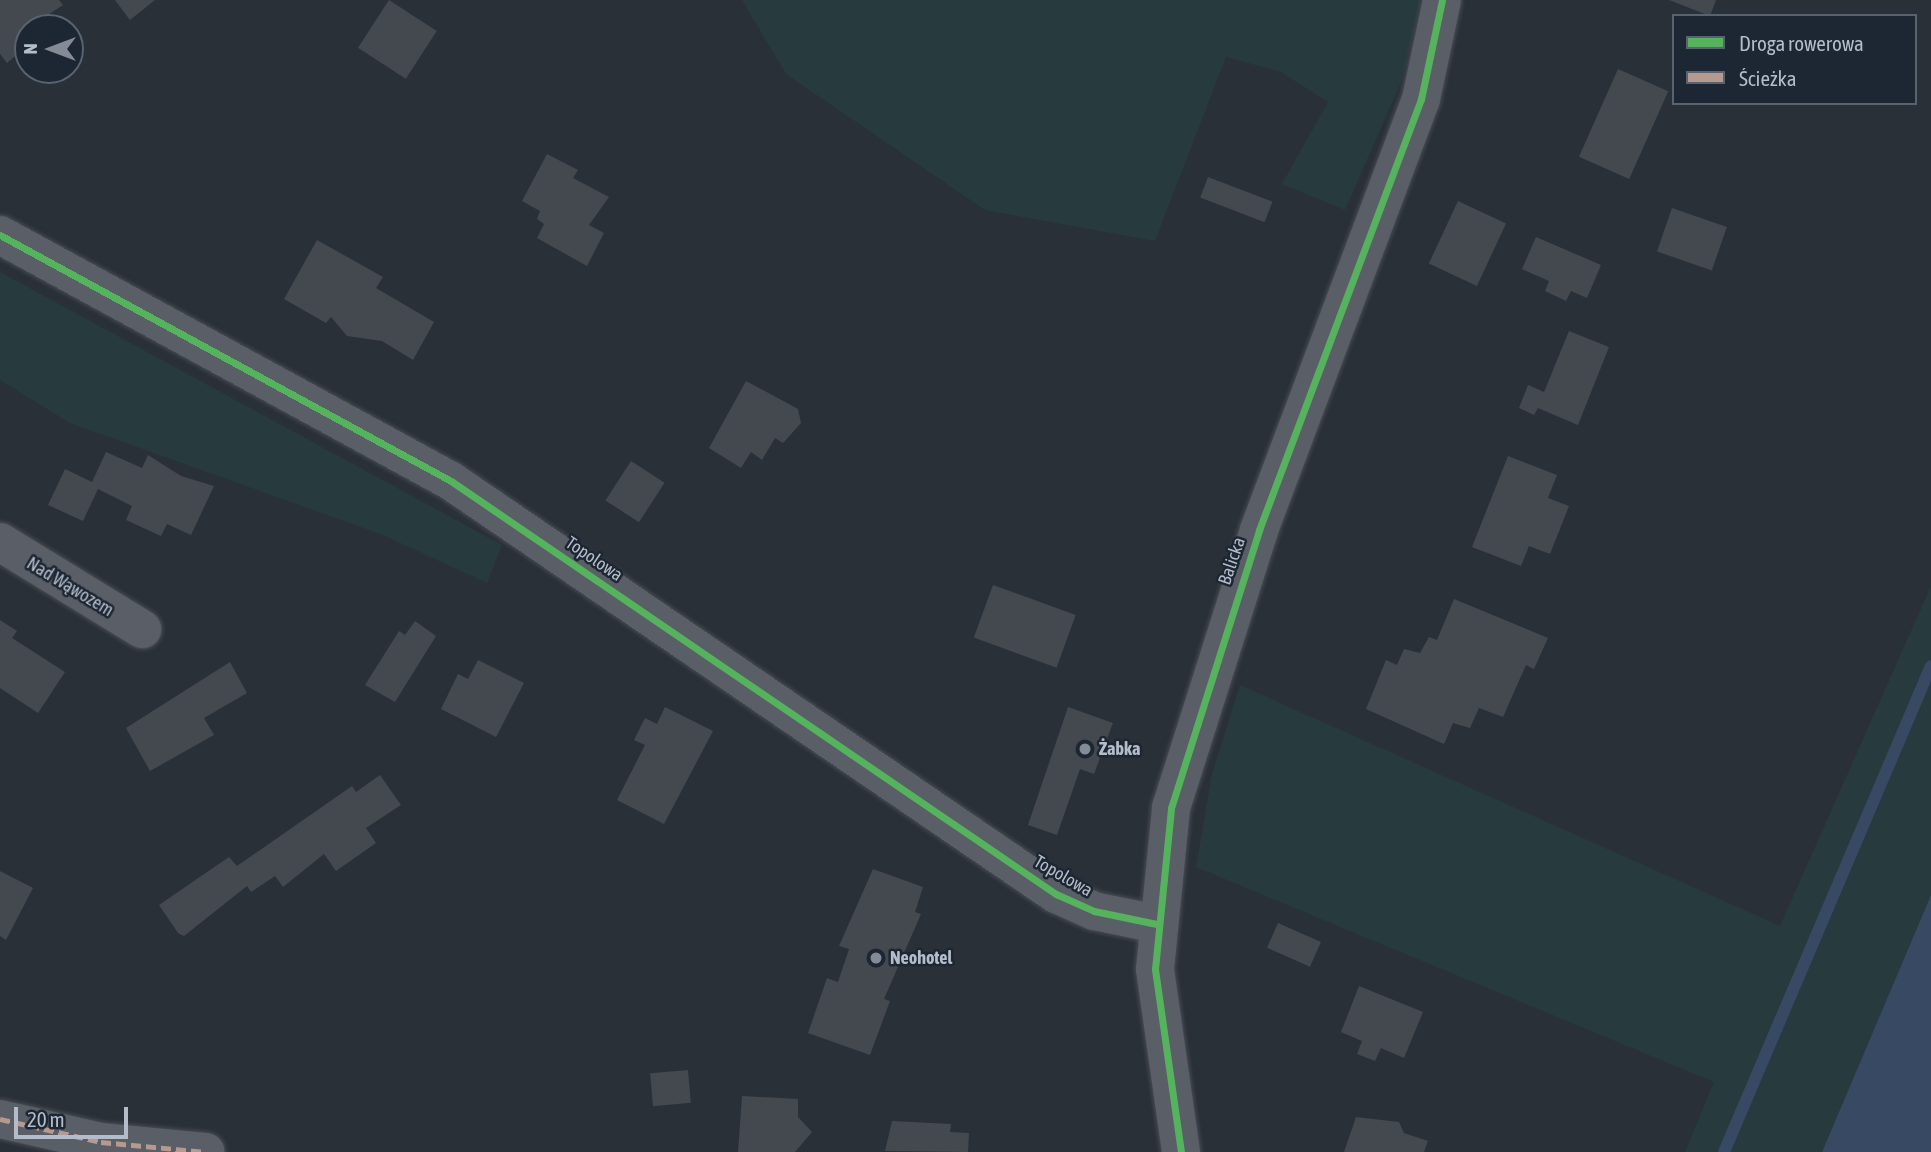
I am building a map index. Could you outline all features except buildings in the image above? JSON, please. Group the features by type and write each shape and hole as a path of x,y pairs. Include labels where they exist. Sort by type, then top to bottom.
{"street":[{"name":"Balicka","path":"1181,1152 1158,1008 1157,925 1171,808 1206,686 1421,99 1442,0"},
{"name":"Topolowa","path":"0,235 451,481 1056,894 1094,911 1157,925"},
{"name":"Nad Wąwozem","path":"0,542 142,629"},
{"path":"0,1119 101,1142 206,1152"}],"green space":[{"path":"742,0 1421,0 1402,80 1345,210 1282,184 1328,102 1281,72 1226,57 1155,241 985,210 786,74"},
{"path":"0,272 502,545 487,583 383,535 70,423 0,380"},
{"path":"1931,586 1931,895 1822,1152 1685,1152 1714,1082 1196,867 1212,774 1240,685 1780,926"}],"water":[{"path":"1931,895 1931,1152 1822,1152"}],"waterway":[{"path":"1724,1152 1931,666"}],"marked path":[{"path":"0,1119 101,1142 206,1152"}],"cycle path":[{"path":"1181,1152 1155,969 1171,808 1259,530 1421,99 1442,0"},
{"path":"0,235 451,481 1056,894 1094,911 1157,924"}],"place":[{"name":"Żabka","path":"1085,749"},
{"name":"Neohotel","path":"876,958"}]}
